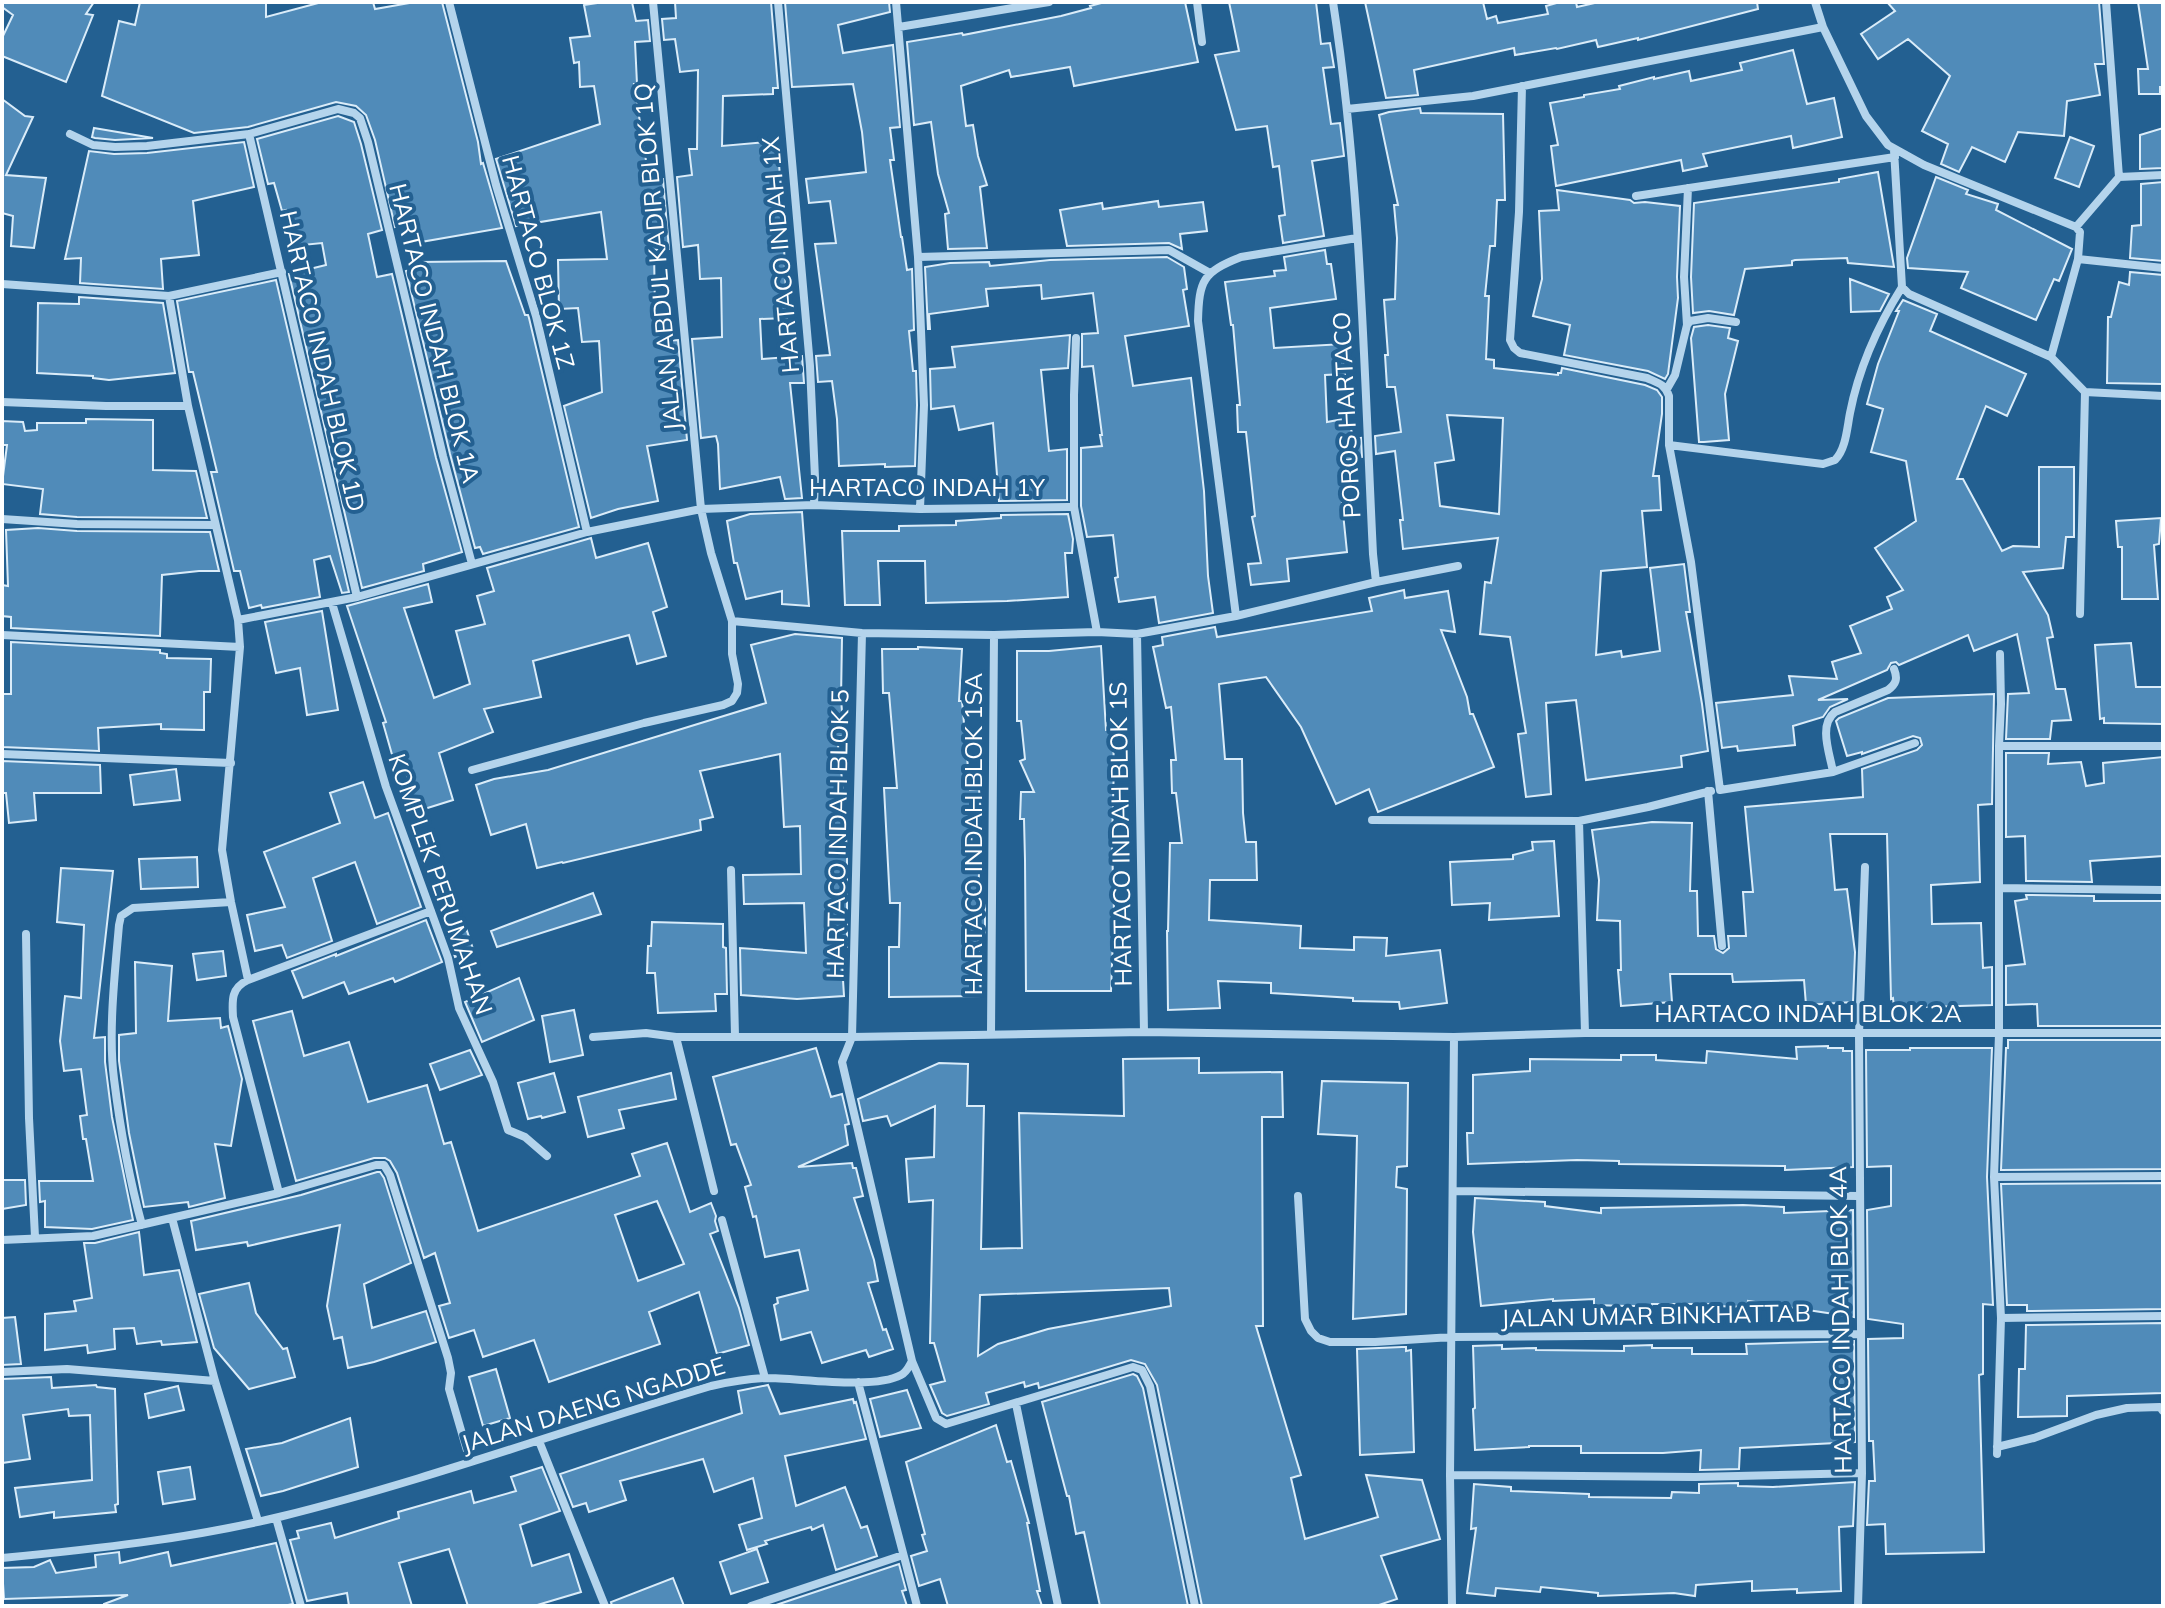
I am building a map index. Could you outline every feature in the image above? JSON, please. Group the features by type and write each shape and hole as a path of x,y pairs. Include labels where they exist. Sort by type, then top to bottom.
{"street":[{"name":"HARTACO BLOK 1Z","path":"449,2 496,185 536,316 587,532"},
{"name":"JALAN ABDUL KADIR BLOK 1Q","path":"653,2 701,509"},
{"name":"HARTACO INDAH 1X","path":"778,2 810,366 814,505"},
{"path":"896,2 918,257 924,405 920,509"},
{"path":"899,27 1049,2"},
{"path":"1197,2 1202,42"},
{"name":"POROS HARTACO","path":"1333,2 1347,109 1357,238 1376,582"},
{"path":"1815,2 1823,27 1866,116 1894,153 2076,227 2080,232 2078,259 2051,357"},
{"path":"2076,227 2119,177 2106,2"},
{"path":"1347,109 1473,96 1823,27"},
{"path":"1522,86 1519,212 1510,340 1520,353 1647,378 1667,389 1669,445 1691,562 1720,790"},
{"name":"HARTACO INDAH BLOK 1A","path":"249,134 338,109 360,118 472,564"},
{"path":"70,134 93,145 115,147 249,134"},
{"name":"HARTACO INDAH BLOK 1D","path":"249,134 357,597"},
{"path":"1636,196 1894,153"},
{"path":"1669,445 1823,464 1835,460 1842,450 1865,357 1902,287 1894,153"},
{"path":"2119,177 2163,175"},
{"path":"1667,389 1675,375 1687,325 1684,277 1688,188"},
{"path":"1236,616 1198,321 1201,284 1223,264 1241,257 1357,238"},
{"path":"918,257 1169,250 1210,273"},
{"path":"2078,259 2163,268"},
{"path":"2,284 169,296 282,272"},
{"path":"1902,287 1909,294 2051,357 2085,392 2163,396"},
{"path":"169,296 188,406 238,620 240,647 222,850 248,980"},
{"path":"1687,325 1697,319 1736,322"},
{"path":"1074,507 1076,338"},
{"path":"2080,614 2085,392"},
{"path":"2,402 188,406"},
{"name":"HARTACO INDAH 1Y","path":"238,620 332,603 587,532 701,509 814,505 920,509 1074,507 1097,632"},
{"path":"472,770 732,701 738,684 733,665 732,621 701,509"},
{"path":"2,519 77,524 215,525"},
{"path":"732,621 862,633 1137,634 1236,616 1376,582 1458,566"},
{"name":"KOMPLEK PERUMAHAN","path":"332,603 386,787 448,958 459,1008 493,1082 508,1130 525,1137 547,1156"},
{"name":"HARTACO INDAH BLOK 5","path":"852,1037 862,633"},
{"name":"HARTACO INDAH BLOK 1S","path":"1137,634 1144,1032"},
{"path":"2,635 240,647"},
{"name":"HARTACO INDAH BLOK 1SA","path":"991,1034 994,635"},
{"path":"2000,654 1999,1034 1994,1177 2001,1318 1997,1450 2096,1415 2127,1408 2160,1407 2163,1411"},
{"path":"1833,772 1826,727 1829,717 1888,690 1897,677 1894,669"},
{"path":"1372,820 1579,821 1708,791 1833,772 1915,743"},
{"path":"1999,746 2163,746"},
{"path":"2,754 231,763"},
{"path":"1708,791 1722,946"},
{"path":"1579,821 1585,1033"},
{"name":"HARTACO INDAH BLOK 4A","path":"1858,1606 1862,1473 1859,1034 1865,867"},
{"path":"731,870 735,1036"},
{"path":"1999,888 2163,890"},
{"path":"142,1225 130,1180 114,1077 113,1037 121,916 133,908 231,902"},
{"path":"279,1193 233,1017 235,989 248,980 431,911"},
{"path":"26,934 29,1118 35,1237"},
{"name":"HARTACO INDAH BLOK 2A","path":"593,1037 646,1033 676,1037 1144,1032 1454,1037 1585,1033 2163,1033"},
{"path":"676,1037 714,1191"},
{"path":"852,1037 842,1062 912,1361 936,1418 946,1424 1133,1367 1142,1370 1150,1386 1195,1606"},
{"path":"1452,1606 1450,1475 1454,1037"},
{"path":"2,1240 93,1236 384,1165 448,1358 451,1373 449,1389 470,1461"},
{"path":"1994,1177 2163,1176"},
{"path":"1454,1191 1858,1196"},
{"name":"JALAN UMAR BINKHATTAB","path":"1298,1196 1305,1319 1318,1338 1330,1342 1452,1337 1860,1334"},
{"path":"172,1218 215,1381 258,1521"},
{"path":"722,1220 765,1378"},
{"path":"2001,1318 2163,1316"},
{"name":"JALAN DAENG NGADDE","path":"2,1558 174,1539 276,1518 539,1441 711,1386 765,1378 884,1381 905,1373 912,1361"},
{"path":"2,1372 67,1369 215,1381"},
{"path":"858,1382 917,1606"},
{"path":"1016,1404 1058,1606"},
{"path":"539,1441 605,1606"},
{"path":"1450,1475 1695,1477 1862,1473"},
{"path":"276,1518 301,1606"},
{"path":"751,1606 903,1555"}],"building":[{"path":"2,2 94,2 86,14 93,15 66,82 2,56 2,38 13,15 2,7"},
{"path":"140,2 266,2 266,17 322,2 373,2 375,9 415,2 442,2 481,164 502,228 415,243 412,222 395,227 375,140 366,115 356,106 336,102 248,127 194,133 102,96 119,21 135,25"},
{"path":"632,2 636,21 648,20 650,41 635,42 637,84 634,84 649,180 663,179 669,249 654,250 655,312 665,311 667,341 678,340 687,440 647,446 658,501 591,518 564,406 602,392 599,341 582,342 578,308 559,309 558,260 607,259 601,212 516,226 496,159 600,124 594,86 580,87 579,62 574,63 570,38 590,36 584,5"},
{"path":"675,2 771,2 778,88 773,88 773,94 723,96 722,146 777,141 787,318 760,319 762,359 802,356 804,383 790,383 802,498 785,499 780,477 720,489 716,436 701,438 692,339 722,337 721,278 700,279 698,245 683,247 677,177 692,175 689,149 697,149 698,70 680,72 675,39 664,40 662,19 676,18"},
{"path":"785,2 889,2 890,12 838,25 843,53 893,45 900,127 890,128 894,160 890,160 907,270 912,269 914,330 909,331 913,371 916,371 915,466 839,466 832,381 818,382 816,356 830,355 815,244 836,243 830,201 809,203 806,179 866,172 862,132 853,84 792,87"},
{"path":"1105,2 1185,2 1198,62 1074,86 1070,67 1011,77 1009,70 961,86 966,126 973,125 987,185 980,187 987,248 948,249 945,214 949,213 938,174 931,122 914,125 907,42 963,35 1061,16"},
{"path":"1229,2 1316,2 1321,44 1330,43 1334,67 1323,68 1331,124 1340,123 1344,156 1312,161 1324,236 1283,243 1279,216 1285,215 1279,166 1273,167 1267,126 1236,130 1215,55 1239,51"},
{"path":"1365,2 1483,2 1487,19 1496,16 1498,23 1548,14 1546,6 1560,2 1576,2 1577,7 1599,2 1757,2 1758,9 1638,40 1598,47 1596,40 1515,55 1514,48 1414,70 1418,95 1386,98"},
{"path":"1887,2 2099,2 2104,64 2095,64 2100,95 2067,101 2064,136 2018,132 2005,162 1972,147 1959,172 1941,164 1948,144 1922,131 1950,76 1908,39 1878,59 1861,34 1895,11"},
{"path":"2138,2 2163,2 2163,87 2160,87 2160,94 2139,94 2138,69 2148,69"},
{"path":"1793,50 1807,104 1834,98 1842,137 1793,148 1791,136 1703,154 1707,166 1683,171 1681,160 1556,186 1551,146 1558,145 1550,103 1620,89 1619,86 1654,77 1689,71 1691,81 1742,70 1740,63"},
{"path":"2,99 25,116 33,117 6,175 46,178 34,248 11,246 13,216 2,213"},
{"path":"1420,108 1421,113 1503,114 1505,200 1497,200 1495,246 1490,246 1485,296 1489,296 1486,359 1494,360 1494,368 1558,375 1562,368 1645,385 1657,390 1662,397 1653,476 1659,476 1661,510 1642,511 1647,567 1601,571 1596,655 1621,651 1622,657 1660,651 1650,568 1684,564 1690,612 1686,612 1708,751 1681,756 1682,767 1586,780 1576,700 1546,703 1551,794 1526,797 1518,734 1526,733 1510,637 1480,634 1485,582 1491,583 1498,538 1403,549 1395,451 1376,454 1375,436 1401,432 1395,387 1387,387 1385,355 1388,355 1384,300 1395,299 1397,238 1394,205 1398,205 1379,115","holes":["1447,415 1503,418 1499,514 1440,506 1435,463 1454,460"]},
{"path":"338,116 354,122 361,144 382,230 368,234 377,277 392,274 462,552 423,564 424,571 362,588 289,274 326,265 322,243 293,246 286,210 282,211 274,183 268,184 257,139"},
{"path":"94,128 153,138 95,138 92,137"},
{"path":"2163,128 2163,168 2140,169 2140,135"},
{"path":"2070,137 2094,146 2079,187 2055,178"},
{"path":"244,142 254,187 193,201 199,255 161,259 163,289 80,283 81,258 65,259 89,151 147,153"},
{"path":"1878,172 1894,267 1848,263 1847,258 1795,260 1792,265 1745,269 1734,315 1709,311 1693,313 1694,203 1839,182 1839,179"},
{"path":"1936,177 1968,190 1966,194 1998,204 1996,210 2072,249 2059,281 2054,279 2036,320 1961,288 1968,272 1908,268 1907,258"},
{"path":"2163,182 2163,261 2130,258 2132,226 2141,225 2141,184"},
{"path":"1557,190 1634,203 1680,206 1678,298 1665,379 1648,371 1564,355 1570,325 1533,316 1542,279 1539,211 1559,210"},
{"path":"1158,201 1159,207 1203,202 1207,231 1180,234 1182,249 1169,243 1067,246 1060,210 1102,203 1103,209"},
{"path":"1325,250 1327,264 1331,264 1336,299 1270,308 1274,348 1343,344 1345,374 1325,375 1327,422 1349,418 1353,439 1361,438 1362,457 1341,461 1347,552 1287,559 1289,581 1251,585 1248,564 1261,563 1252,517 1255,516 1246,432 1238,432 1237,405 1240,405 1233,325 1225,282 1275,276 1274,271 1286,270 1284,257"},
{"path":"1167,257 1184,267 1187,289 1183,290 1189,326 1125,336 1133,386 1191,378 1204,491 1213,613 1159,623 1155,597 1119,602 1113,535 1087,537 1081,506 1081,448 1102,446 1093,366 1082,367 1082,334 1098,333 1093,293 1042,299 1041,285 986,289 988,306 929,314 928,329 925,267 950,263 989,262 990,266 1050,260"},
{"path":"506,261 525,315 529,318 579,527 483,554 480,547 475,548 406,271 419,268 418,262"},
{"path":"2130,272 2163,275 2163,384 2107,383 2108,317 2111,317 2119,282 2129,285"},
{"path":"1850,279 1889,294 1880,311 1851,312"},
{"path":"276,280 349,592 342,593 330,556 314,560 320,597 249,608 240,571 234,571 211,472 217,472 193,372 189,372 177,301"},
{"path":"79,297 163,303 175,373 109,380 93,376 37,373 38,303 79,304"},
{"path":"1903,300 1937,314 1930,331 2026,374 2007,416 1986,406 1957,479 1963,479 2002,551 2013,546 2039,547 2039,467 2074,467 2074,537 2066,537 2063,568 2023,572 2048,615 2053,637 2047,638 2056,689 2065,689 2071,720 2052,721 2050,739 2006,739 2008,694 2029,693 2017,634 1974,651 1968,635 1899,665 1891,663 1887,670 1818,700 1848,699 1830,707 1823,717 1793,726 1795,745 1738,751 1737,746 1722,748 1716,703 1793,695 1789,676 1837,679 1832,662 1861,653 1850,626 1892,609 1887,597 1903,590 1875,548 1916,521 1906,461 1871,452 1883,409 1867,404 1878,364 1899,311 1896,311"},
{"path":"1694,327 1730,328 1728,338 1738,341 1725,394 1729,440 1699,442 1691,338"},
{"path":"1070,335 1068,368 1041,370 1049,451 1067,449 1067,500 999,501 993,423 959,430 954,406 931,409 930,369 955,367 952,347"},
{"path":"86,419 153,420 153,470 196,471 207,518 40,514 43,489 2,484 7,445 2,445 2,421 23,422 25,431 37,430 37,423 86,423"},
{"path":"802,512 809,606 782,604 782,591 746,599 737,563 734,563 727,521 750,514"},
{"path":"1068,514 1073,539 1072,553 1065,553 1068,597 926,603 925,561 878,561 880,605 845,605 842,531 899,531 899,526 956,525 956,521 1001,518 1001,515"},
{"path":"2161,518 2159,544 2154,545 2158,599 2122,599 2122,547 2118,547 2116,521"},
{"path":"6,530 210,532 219,571 162,575 160,636 11,628 11,617 2,616 2,585 8,586"},
{"path":"591,538 596,558 648,543 667,607 653,612 666,656 637,664 629,635 533,661 541,697 484,709 493,732 439,753 453,800 418,811 401,756 393,758 383,723 386,722 347,606 428,584 432,602 404,608 434,698 470,684 456,631 485,624 477,596 494,591 487,568"},
{"path":"1404,590 1405,598 1448,591 1455,632 1441,630 1467,697 1470,714 1473,714 1494,767 1378,812 1369,789 1336,804 1301,727 1266,677 1219,684 1225,759 1242,759 1246,842 1256,842 1257,880 1210,880 1209,920 1301,926 1300,948 1354,950 1354,937 1387,938 1386,956 1440,950 1447,1003 1400,1009 1399,1002 1271,993 1271,983 1218,981 1220,1008 1168,1010 1170,843 1182,843 1176,793 1172,793 1171,760 1176,760 1171,707 1166,708 1153,647 1163,645 1162,637 1215,627 1217,637 1372,611 1369,598"},
{"path":"322,611 338,710 307,715 300,668 276,673 265,622"},
{"path":"795,634 842,638 844,736 837,737 847,852 847,947 841,947 844,996 797,999 741,995 740,948 806,953 804,903 744,904 743,875 801,874 800,826 784,827 780,754 700,771 713,817 700,820 701,830 537,868 526,824 491,835 476,785 548,770 766,703 751,645"},
{"path":"11,642 160,650 160,653 167,654 167,658 211,659 210,692 204,692 204,730 161,729 161,724 98,728 99,751 2,747 2,694 11,694"},
{"path":"2131,643 2136,687 2163,687 2163,724 2104,723 2104,718 2100,719 2095,645"},
{"path":"1101,646 1106,730 1112,730 1114,761 1111,991 1026,991 1021,792 1034,792 1020,761 1025,759 1021,721 1017,721 1017,651"},
{"path":"882,649 962,649 959,701 962,701 970,790 979,789 981,815 971,816 972,872 979,872 978,906 985,905 985,934 978,935 981,996 889,997 889,947 899,947 900,903 890,903 884,788 897,788 889,693 883,693"},
{"path":"1994,694 1992,804 1978,805 1980,882 1931,885 1932,924 1981,923 1983,968 1992,967 1992,1005 1894,1008 1891,999 1887,834 1830,834 1835,890 1847,889 1855,952 1853,1002 1806,1005 1804,980 1733,982 1732,974 1670,974 1672,1002 1621,1006 1618,970 1621,970 1620,921 1597,920 1599,880 1592,830 1652,822 1692,823 1690,891 1697,891 1698,936 1714,936 1716,949 1723,953 1729,948 1728,936 1746,936 1743,892 1753,892 1745,807 1863,797 1862,769 1917,750 1922,745 1920,738 1913,736 1862,754 1847,756 1836,721 1839,718 1888,698"},
{"path":"2006,753 2049,753 2048,764 2081,762 2086,786 2104,783 2103,763 2163,757 2163,856 2090,861 2092,882 2026,881 2025,836 2006,837"},
{"path":"2,761 100,765 101,793 34,793 36,820 9,823 6,793 2,793"},
{"path":"176,769 180,800 134,805 130,775"},
{"path":"363,782 375,818 388,813 421,907 377,924 355,862 313,878 332,941 287,958 282,945 255,951 247,915 285,907 264,852 340,823 330,793"},
{"path":"1554,841 1559,916 1489,920 1490,903 1452,905 1450,862 1513,859 1513,855 1533,850 1532,842"},
{"path":"197,857 198,887 141,889 139,859"},
{"path":"61,868 113,871 94,1038 105,1037 112,1117 133,1220 92,1229 45,1227 45,1201 40,1202 39,1181 93,1181 80,1116 87,1115 81,1069 64,1071 60,1041 65,996 81,998 84,925 57,922"},
{"path":"593,893 601,914 497,947 491,931"},
{"path":"2026,895 2094,896 2094,901 2163,901 2163,1026 2038,1026 2037,1004 2006,1005 2006,966 2025,964 2015,901 2027,899"},
{"path":"426,920 442,962 395,982 393,978 349,994 344,982 303,998 292,971"},
{"path":"652,922 723,924 727,994 715,994 716,1011 658,1013 655,973 647,973"},
{"path":"465,925 473,949 455,957 446,931"},
{"path":"223,951 226,976 197,980 193,954"},
{"path":"135,962 172,966 168,1021 220,1018 221,1028 228,1026 242,1079 231,1146 215,1144 225,1198 189,1207 188,1202 144,1207 119,1061 119,1035 136,1033"},
{"path":"519,978 534,1020 482,1042 465,1002"},
{"path":"574,1010 583,1055 550,1062 542,1016"},
{"path":"292,1011 304,1056 349,1042 368,1102 427,1085 444,1144 451,1142 478,1231 640,1176 632,1154 667,1143 690,1212 711,1203 718,1231 710,1234 739,1308 749,1345 717,1354 699,1292 649,1312 660,1344 549,1382 534,1340 483,1357 474,1330 449,1338 439,1306 450,1303 435,1253 424,1258 397,1173 390,1161 374,1158 296,1181 253,1021","holes":["657,1201 684,1264 638,1281 615,1215"]},
{"path":"2008,1040 2163,1040 2163,1169 2001,1170"},
{"path":"1828,1046 1852,1051 1853,1167 1785,1170 1785,1166 1619,1164 1619,1161 1577,1160 1468,1164 1467,1133 1473,1133 1473,1075 1530,1071 1530,1059 1621,1060 1621,1055 1656,1055 1656,1060 1706,1063 1707,1051 1797,1059 1796,1047"},
{"path":"816,1048 831,1097 842,1094 849,1124 845,1125 848,1145 798,1167 852,1163 856,1168 863,1196 854,1198 878,1281 868,1283 883,1330 886,1329 893,1349 869,1357 866,1350 822,1363 811,1332 781,1340 774,1305 778,1303 777,1298 808,1290 799,1250 765,1257 756,1216 753,1217 745,1187 751,1185 736,1144 731,1145 713,1077"},
{"path":"1992,1048 1987,1177 1993,1305 1983,1304 1983,1374 1979,1375 1984,1552 1886,1554 1885,1524 1867,1525 1869,1481 1875,1481 1873,1441 1869,1441 1868,1339 1903,1338 1903,1324 1868,1319 1867,1210 1891,1206 1891,1166 1867,1167 1866,1050"},
{"path":"470,1050 482,1075 440,1090 430,1064"},
{"path":"1199,1058 1199,1073 1282,1072 1283,1117 1262,1117 1263,1326 1256,1326 1301,1475 1291,1478 1305,1539 1378,1517 1366,1475 1422,1480 1440,1539 1381,1556 1397,1599 1376,1606 1202,1606 1157,1385 1145,1364 1131,1360 1039,1388 1038,1383 1025,1387 1024,1382 986,1393 989,1404 947,1416 942,1413 930,1385 945,1381 934,1343 930,1343 933,1200 909,1202 906,1159 934,1157 935,1106 891,1126 887,1116 863,1121 858,1099 939,1063 968,1064 967,1106 984,1106 981,1249 1022,1248 1019,1113 1124,1116 1123,1059","holes":["1169,1288 1171,1306 1048,1329 998,1344 978,1356 980,1295"]},
{"path":"554,1073 565,1112 528,1119 518,1083"},
{"path":"671,1073 676,1099 619,1110 624,1128 588,1137 578,1097"},
{"path":"1322,1081 1408,1083 1407,1166 1397,1167 1396,1187 1407,1189 1406,1314 1353,1319 1357,1136 1318,1134"},
{"path":"377,1172 384,1178 411,1263 364,1284 372,1328 426,1311 436,1342 348,1368 342,1337 334,1339 327,1306 340,1225 248,1246 247,1242 196,1250 191,1221 301,1195"},
{"path":"2,1180 25,1180 26,1205 2,1209"},
{"path":"2163,1183 2163,1309 2027,1311 2027,1305 2007,1305 2001,1184"},
{"path":"1475,1198 1545,1202 1545,1206 1601,1213 1601,1208 1743,1205 1784,1207 1784,1213 1853,1210 1854,1317 1748,1301 1747,1307 1715,1304 1594,1305 1594,1299 1553,1299 1481,1306 1473,1232"},
{"path":"139,1232 144,1275 179,1270 197,1342 137,1344 134,1328 114,1329 115,1349 88,1353 87,1345 45,1350 45,1314 76,1311 74,1301 92,1298 84,1243"},
{"path":"249,1283 256,1313 283,1349 287,1348 295,1377 249,1389 214,1348 199,1294"},
{"path":"15,1317 21,1364 2,1365 2,1318"},
{"path":"2163,1323 2163,1393 2067,1396 2067,1416 2018,1417 2019,1369 2025,1369 2026,1325"},
{"path":"1854,1341 1855,1442 1740,1448 1739,1469 1700,1470 1701,1450 1581,1453 1581,1446 1529,1446 1475,1450 1473,1346 1624,1351 1624,1346 1652,1345 1652,1348 1692,1348 1692,1354 1747,1354 1746,1344"},
{"path":"1406,1347 1406,1351 1411,1350 1414,1452 1360,1455 1357,1349"},
{"path":"496,1369 510,1418 483,1426 469,1377"},
{"path":"1133,1374 1143,1388 1188,1606 1100,1606 1084,1532 1076,1534 1069,1496 1042,1402"},
{"path":"51,1377 52,1388 96,1385 115,1389 116,1512 54,1518 54,1512 20,1517 15,1488 92,1480 90,1415 69,1416 68,1409 23,1415 30,1459 2,1463 2,1379"},
{"path":"768,1385 780,1414 853,1399 856,1402 866,1439 785,1456 796,1506 845,1487 861,1528 867,1526 877,1556 836,1570 823,1525 765,1541 767,1544 747,1550 739,1525 762,1518 753,1478 714,1492 703,1459 620,1481 626,1500 589,1512 586,1503 573,1507 560,1474 742,1413 738,1391"},
{"path":"178,1386 184,1410 149,1418 145,1394"},
{"path":"907,1390 921,1428 880,1437 870,1399"},
{"path":"350,1418 358,1467 261,1496 246,1449 282,1443"},
{"path":"996,1425 1007,1462 1011,1461 1029,1523 1040,1591 1037,1591 1042,1606 948,1606 940,1579 919,1586 911,1556 927,1551 906,1462"},
{"path":"190,1467 195,1499 163,1504 158,1472"},
{"path":"542,1467 560,1511 520,1525 532,1566 569,1554 581,1592 534,1606 468,1606 449,1549 399,1563 412,1606 349,1606 347,1593 307,1601 290,1540 299,1538 297,1531 331,1523 335,1538 399,1518 398,1512 471,1491 474,1503 516,1491 511,1477"},
{"path":"1855,1482 1853,1526 1839,1527 1841,1591 1752,1591 1752,1581 1696,1585 1695,1596 1674,1593 1598,1596 1598,1593 1541,1587 1540,1592 1496,1588 1495,1596 1467,1593 1476,1528 1471,1529 1474,1484 1511,1487 1511,1491 1589,1494 1589,1497 1671,1498 1672,1492 1699,1493 1699,1484 1738,1483 1738,1486 1773,1487"},
{"path":"276,1543 293,1604 104,1606 128,1595 4,1599 2,1568 34,1567 50,1560 56,1573 96,1567 95,1555 119,1552 120,1563 168,1552 171,1566"},
{"path":"757,1549 768,1582 731,1594 720,1562"},
{"path":"899,1564 907,1606 773,1606"},
{"path":"673,1578 684,1606 612,1606 611,1602"}]}
